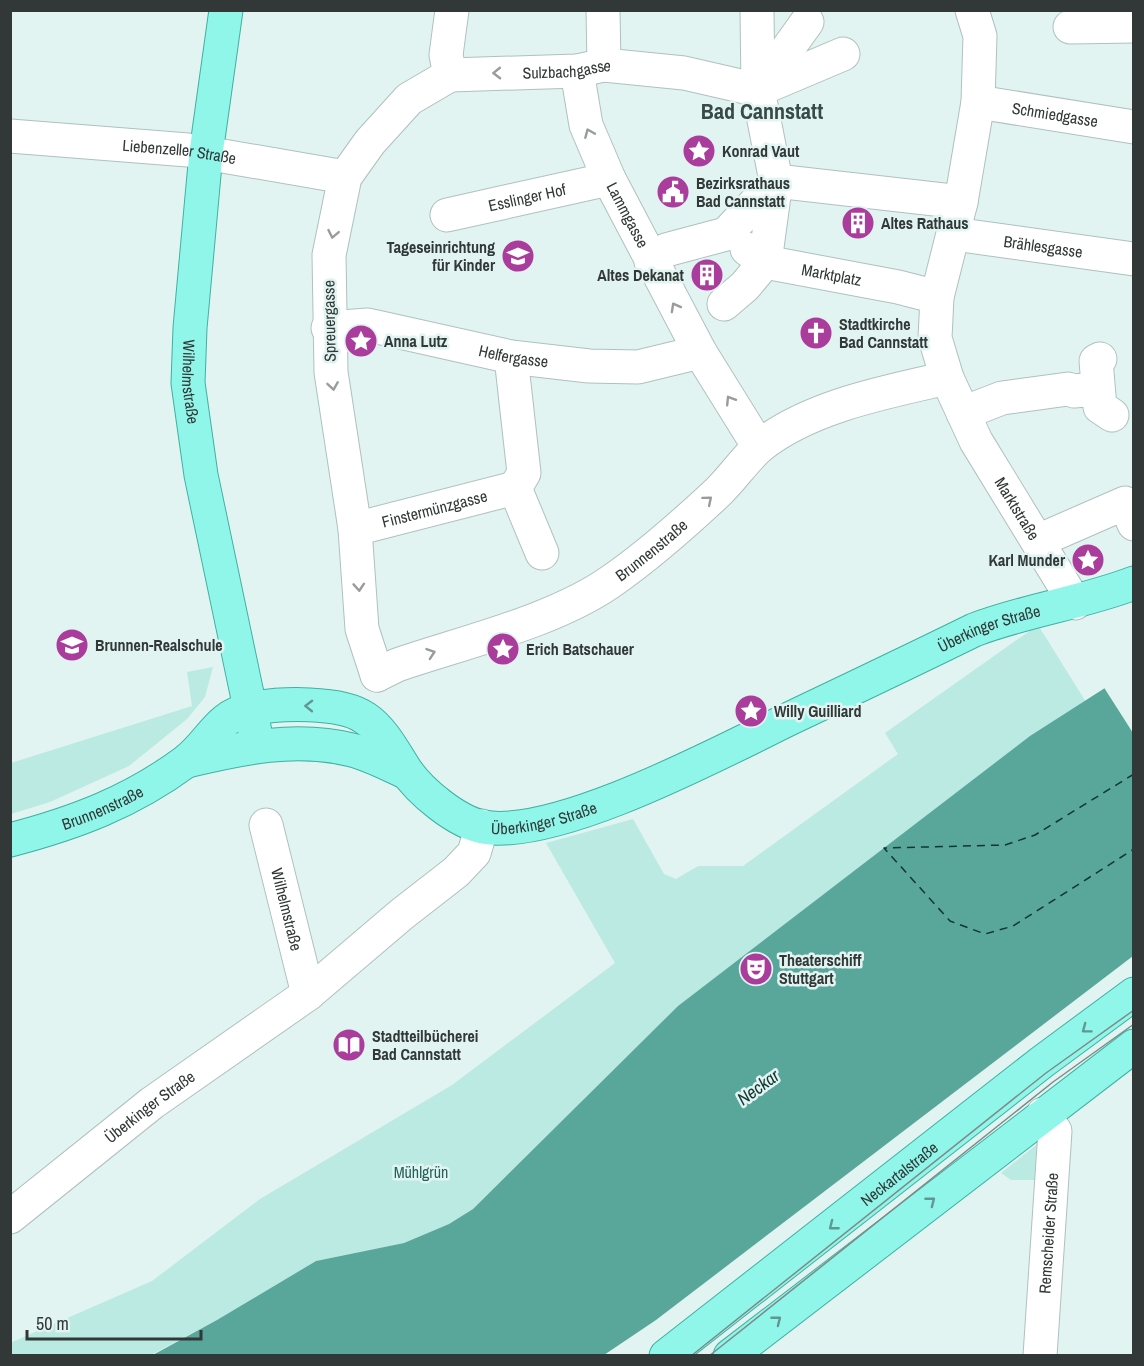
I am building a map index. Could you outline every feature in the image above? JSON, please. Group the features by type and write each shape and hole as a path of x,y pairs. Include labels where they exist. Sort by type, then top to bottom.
{"main road":[{"name":"Wilhelmstraße","path":"226,10 206,153 190,328 188,383 201,475 252,708 258,746"},
{"name":"Überkinger Straße","path":"482,826 506,829 542,823 600,805 697,764 974,630 999,621 1075,603 1134,583"},
{"name":"Brunnenstraße","path":"10,840 104,811 187,761 227,716 252,708 317,705 364,717 389,743 407,773 455,817 482,826"},
{"name":"Brunnenstraße","path":"187,761 258,746 322,745 353,750 407,773"},
{"name":"Neckartalstraße","path":"666,1356 1042,1062 1134,994"},
{"path":"730,1356 1134,1046"}],"street":[{"path":"450,75 446,56 452,10"},
{"name":"Lammgasse","path":"603,10 591,68 585,125 609,179 651,262 700,352"},
{"path":"724,304 745,286 765,262 776,181 758,90 757,10"},
{"name":"Marktstraße","path":"972,10 980,36 978,102 961,202 937,297 935,338 947,378 976,441 1075,603"},
{"path":"758,90 807,22"},
{"path":"1070,27 1134,26"},
{"path":"758,90 843,54"},
{"name":"Sulzbachgasse","path":"450,75 591,68 684,73 758,90"},
{"name":"Spreuergasse","path":"377,675 362,629 355,529 331,372 328,328 329,255 345,177 370,142 409,99 450,75"},
{"name":"Schmiedgasse","path":"978,102 1134,127"},
{"name":"Liebenzeller Straße","path":"10,136 206,153 345,177"},
{"name":"Esslinger Hof","path":"447,215 609,179"},
{"path":"776,181 907,198 961,202"},
{"path":"651,262 666,250 726,234 776,181"},
{"name":"Marktplatz","path":"726,234 765,262 898,287 937,297"},
{"name":"Brählesgasse","path":"954,234 1134,259"},
{"name":"Helfergasse","path":"328,328 368,325 510,357 589,366 638,367 700,352"},
{"path":"700,352 759,447"},
{"path":"510,357 524,473 515,488 542,553"},
{"name":"Brunnenstraße","path":"377,675 398,665 564,609 612,581 716,494 759,447 814,416 874,394 947,378"},
{"path":"963,412 1002,398 1095,387"},
{"name":"Finstermünzgasse","path":"355,529 515,488"},
{"path":"1038,541 1131,508"},
{"path":"353,750 372,700 377,675"},
{"name":"Wilhelmstraße","path":"266,825 308,994"},
{"name":"Überkinger Straße","path":"10,1217 152,1103 308,994 402,914 456,872 474,853 482,826"},
{"name":"Remscheider Straße","path":"1040,1356 1055,1131 1043,1114"}],"green space":[{"name":"Mühlgrün","path":"1038,625 1086,702 1030,737 678,1006 473,1209 449,1224 404,1243 316,1261 217,1320 151,1355 11,1355 10,1343 152,1281 260,1199 452,1085 615,963 546,843 633,819 664,874 676,879 698,866 743,866 898,754 885,733"},
{"path":"213,667 205,697 187,719 129,766 50,802 11,814 11,763 192,706 187,672"},
{"path":"1040,1142 1039,1180 1011,1180 1001,1173"}],"water":[{"name":"Neckar","path":"1133,670 1133,956 656,1320 604,1355 151,1356 316,1261 404,1243 449,1224 473,1209 678,1006 1030,736"}],"pier":[{"path":"1134,667 1133,733 1103,686"}],"ferry route":[{"path":"1134,774 1035,835 1005,845 884,848 950,921 985,934 1013,926 1134,849"}],"tram line":[{"path":"691,1356 1046,1073 1134,1010"},
{"path":"709,1356 1053,1082 1134,1024"}],"place":[{"name":"Konrad Vaut","path":"699,151"},
{"name":"Bezirksrathaus Bad Cannstatt","path":"673,192"},
{"name":"Altes Rathaus","path":"858,223"},
{"name":"Tageseinrichtung für Kinder","path":"518,256"},
{"name":"Altes Dekanat","path":"707,275"},
{"name":"Stadtkirche Bad Cannstatt","path":"816,333"},
{"name":"Anna Lutz","path":"361,341"},
{"name":"Karl Munder","path":"1088,560"},
{"name":"Brunnen-Realschule","path":"72,645"},
{"name":"Erich Batschauer","path":"503,649"},
{"name":"Willy Guilliard","path":"751,711"},
{"name":"Theaterschiff Stuttgart","path":"756,969"},
{"name":"Stadtteilbücherei Bad Cannstatt","path":"349,1045"}],"district":[{"name":"Bad Cannstatt","path":"762,111"}]}
